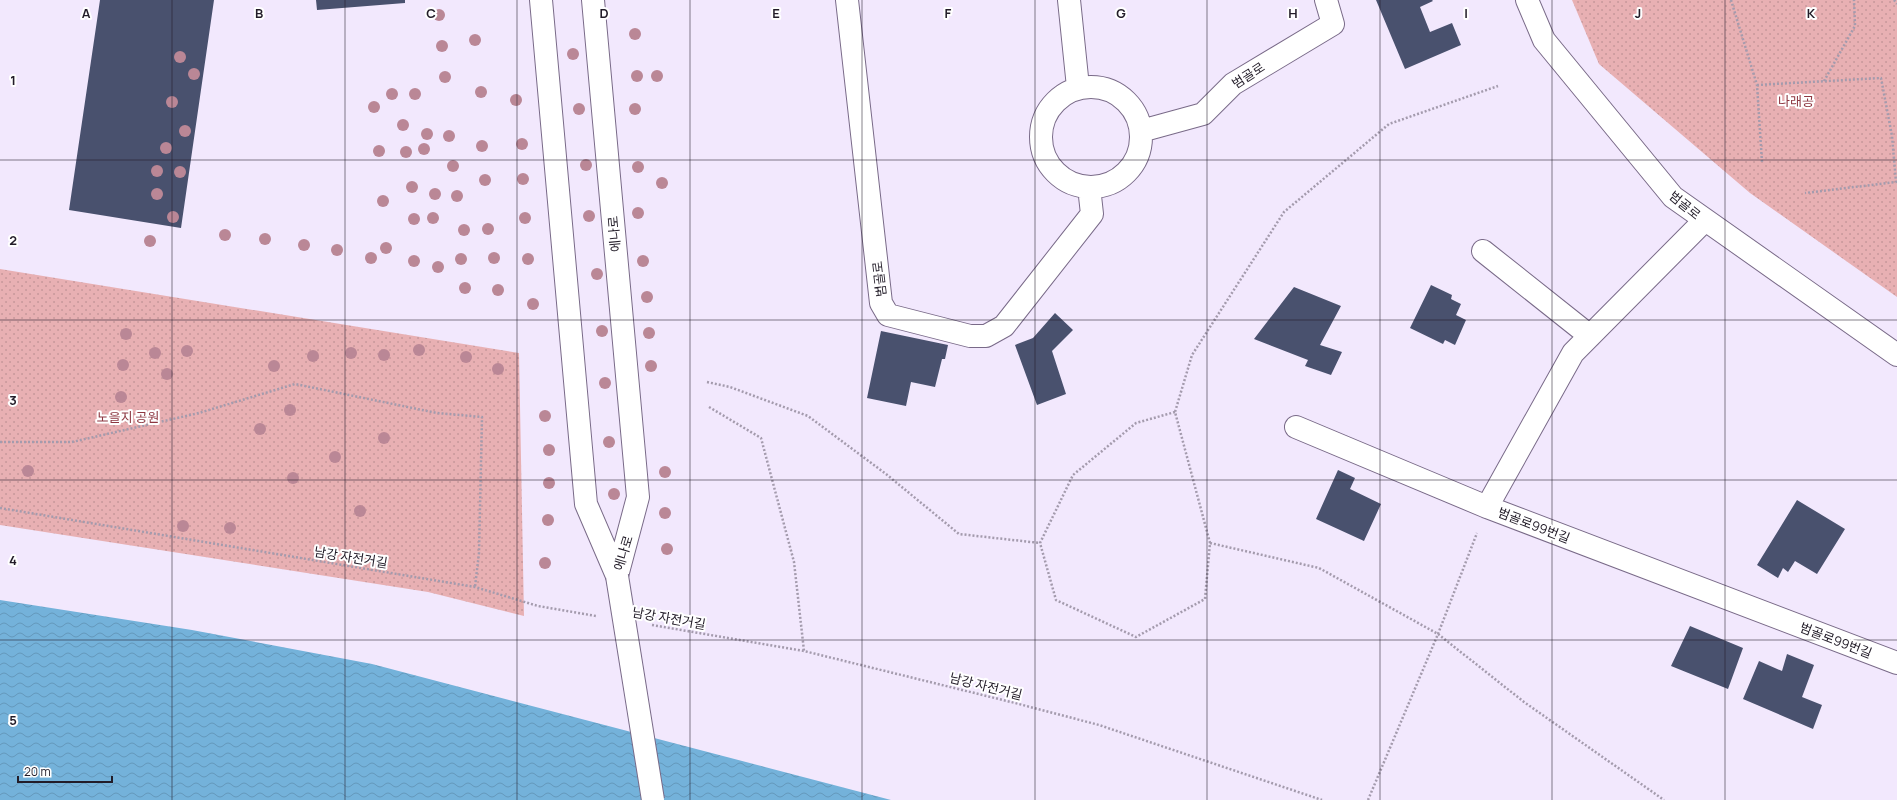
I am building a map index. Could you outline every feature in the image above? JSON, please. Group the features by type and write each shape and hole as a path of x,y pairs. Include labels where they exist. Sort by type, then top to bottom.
{"street":[{"name":"에나로","path":"541,0 586,504 617,576"},
{"name":"에나로","path":"593,0 638,497 617,576"},
{"name":"범골로","path":"847,0 881,303 888,315 970,336 986,336 1004,326 1092,214 1089,187"},
{"path":"1069,0 1078,87"},
{"name":"범골로","path":"1141,131 1203,114 1233,84 1333,24 1326,0"},
{"name":"범골로","path":"1527,0 1544,40 1673,197 1897,355"},
{"path":"1095,86 1112,91 1126,100 1137,115 1141,131 1140,148 1133,165 1122,177 1106,185 1089,187 1073,184 1059,176 1049,164 1042,150 1040,134 1044,118 1052,105 1064,94 1078,87 1095,86"},
{"name":"범골로99번길","path":"1705,220 1573,353 1487,507 1897,663"},
{"path":"1483,251 1590,336"},
{"path":"1296,427 1487,507"},
{"path":"617,576 652,800"}],"path":[{"path":"1731,0 1756,85 1762,162"},
{"path":"1824,81 1855,26 1854,0"},
{"path":"1894,0 1897,4"},
{"path":"1756,85 1881,78 1892,136 1896,183 1804,193"},
{"path":"1175,412 1136,423 1073,475 1040,543 1056,600 1136,637 1205,599 1210,543 1175,412 1192,355 1284,212 1389,124 1498,86"},
{"path":"1892,136 1897,135"},
{"path":"707,382 730,387 808,416 886,474 959,534 1040,543"},
{"path":"0,442 72,442 199,413 295,384 437,413 482,417 479,553 475,587"},
{"path":"709,407 761,438 794,562 804,652"},
{"path":"1368,800 1438,634 1487,507"},
{"name":"남강 자전거길","path":"0,508 475,587 538,606 600,617"},
{"path":"1210,543 1319,568 1438,634 1524,702 1664,800"},
{"name":"남강 자전거길","path":"647,625 804,652 1099,725 1322,800"}],"green space":[{"name":"나래공","path":"1572,0 1897,0 1897,297 1750,193 1599,64"},
{"name":"노을지 공원","path":"0,269 519,353 524,616 428,592 0,525"}],"water":[{"path":"0,600 192,630 372,664 891,800 0,800"}],"building":[{"path":"100,0 214,0 181,228 69,210"},
{"path":"316,0 405,0 405,3 317,10"},
{"path":"1376,0 1432,0 1433,1 1420,7 1430,32 1452,23 1461,45 1405,69"},
{"path":"1431,285 1452,295 1451,299 1461,304 1456,315 1466,320 1455,345 1445,340 1443,344 1410,328"},
{"path":"1294,287 1341,306 1320,345 1342,352 1331,375 1305,366 1308,360 1254,339"},
{"path":"1055,313 1073,330 1052,351 1066,394 1037,405 1015,345 1033,338"},
{"path":"881,331 948,345 945,359 942,359 935,387 911,382 906,406 867,398"},
{"path":"1338,470 1355,478 1350,489 1381,504 1364,541 1316,519"},
{"path":"1797,500 1845,529 1817,574 1795,561 1788,572 1783,568 1778,578 1757,565"},
{"path":"1690,626 1743,648 1728,689 1671,666"},
{"path":"1787,654 1814,665 1802,697 1822,705 1813,729 1743,699 1759,661 1782,671"}]}
